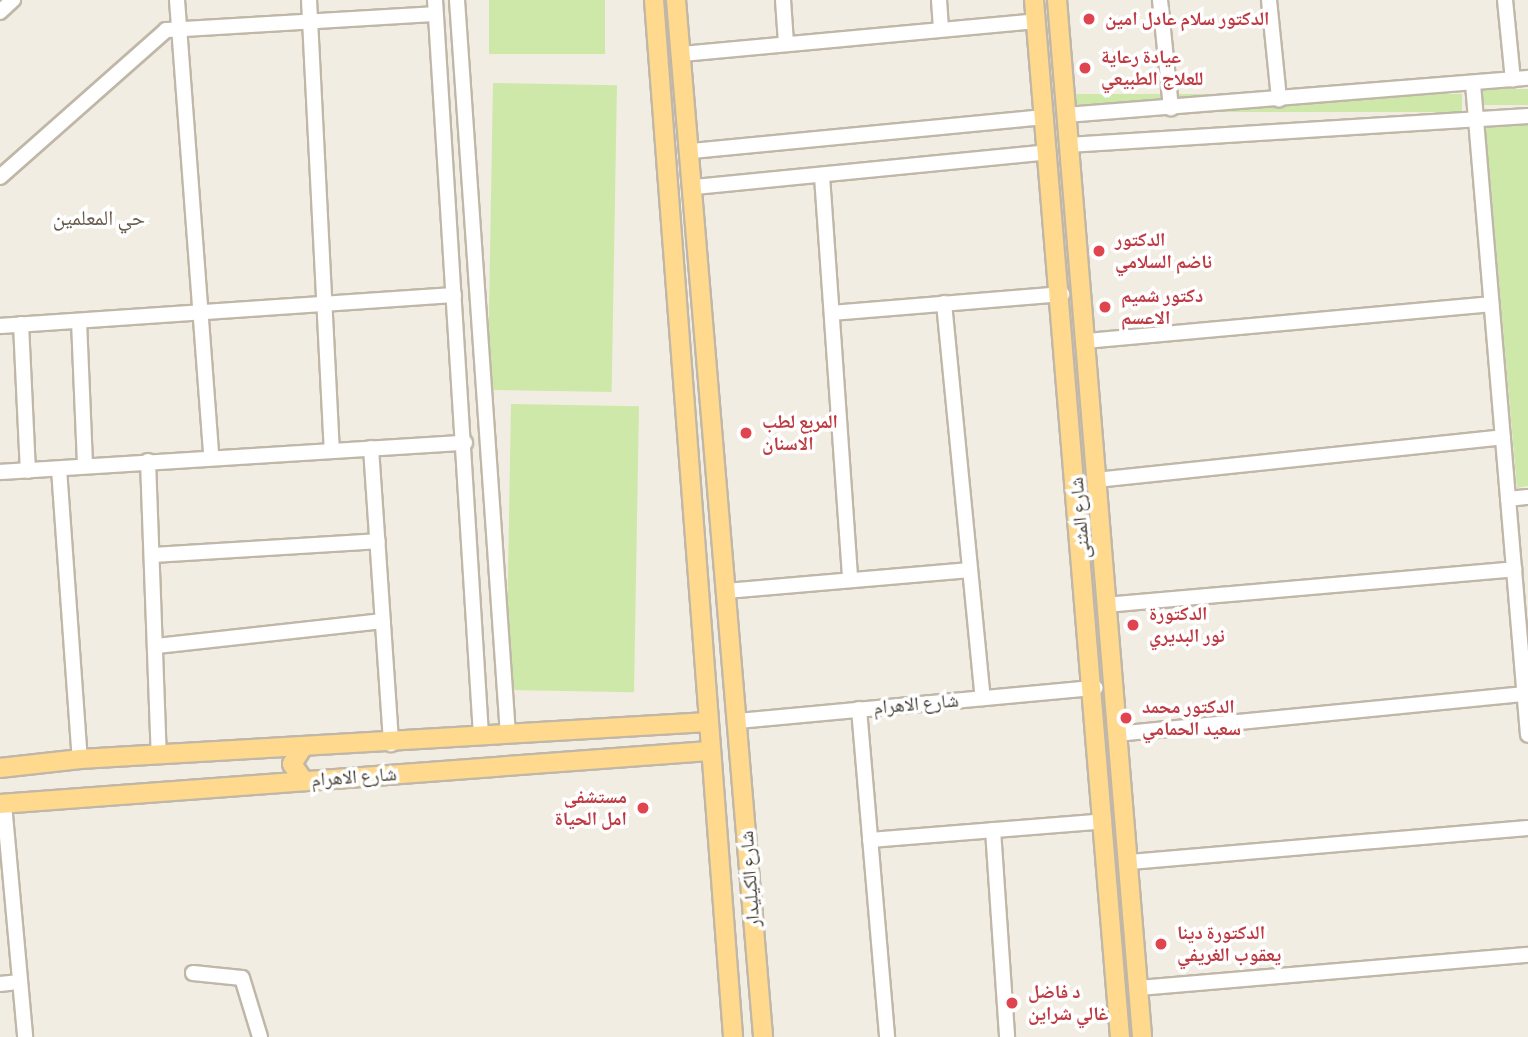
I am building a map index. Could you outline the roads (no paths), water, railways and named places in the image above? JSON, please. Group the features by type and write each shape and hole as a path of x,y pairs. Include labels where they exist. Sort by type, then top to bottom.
{"main road":[{"name":"شارع الكيليدار","path":"676,0 691,150 763,1037"},
{"name":"شارع المثنى","path":"1034,0 1095,688 1120,1037"},
{"name":"شارع المثنى","path":"1057,0 1105,605 1130,862 1142,1037"},
{"name":"شارع الكيليدار","path":"654,2 709,751 733,1037"},
{"name":"شارع الاهرام","path":"0,768 80,759 391,744 708,722"},
{"path":"594,729 596,759"},
{"path":"303,747 292,764 304,781"},
{"path":"268,749 280,764 274,783"},
{"name":"شارع الاهرام","path":"2,804 709,751"},
{"path":"1110,911 1123,915 1132,906"},
{"path":"1112,940 1123,929 1135,939"}],"street":[{"path":"0,12 13,0"},
{"path":"177,0 211,457"},
{"path":"309,0 327,303 332,450"},
{"path":"457,0 508,734"},
{"path":"783,0 786,43"},
{"path":"939,0 942,29"},
{"path":"1160,0 1171,108"},
{"path":"1269,0 1279,99"},
{"path":"1505,0 1513,79"},
{"path":"0,177 154,36 166,30 179,32 312,22 435,7 465,443 481,736"},
{"path":"682,54 1036,21"},
{"path":"1066,115 1528,78"},
{"path":"1473,84 1528,735"},
{"path":"1068,145 1528,116"},
{"path":"691,150 1045,117"},
{"path":"443,136 456,143 466,133"},
{"path":"694,187 1048,152"},
{"path":"822,176 850,580"},
{"path":"446,186 460,177 468,185"},
{"path":"832,313 1062,294"},
{"path":"0,326 199,310 454,295"},
{"path":"944,303 983,698"},
{"path":"1086,341 1491,304"},
{"path":"79,321 85,466"},
{"path":"21,324 28,471"},
{"path":"1096,480 1503,437"},
{"path":"0,472 465,443"},
{"path":"371,448 391,744"},
{"path":"148,461 157,646 159,756"},
{"path":"59,469 80,759"},
{"path":"1508,499 1528,497"},
{"path":"152,555 378,541"},
{"path":"1105,605 1514,569"},
{"path":"726,591 970,570"},
{"path":"157,646 383,621"},
{"name":"شارع الاهرام","path":"738,721 1095,688"},
{"path":"1116,734 1524,694"},
{"path":"859,709 887,1037"},
{"path":"2,804 25,1037"},
{"path":"870,840 1104,821"},
{"path":"1130,862 1528,828"},
{"path":"993,830 1007,1037"},
{"path":"1140,988 1528,955"},
{"path":"193,973 242,978 260,1037"},
{"path":"0,984 20,982"}],"place":[{"name":"الدكتور سلام عادل امين","path":"1089,19"},
{"name":"عيادة رعاية للعلاج الطبيعي","path":"1085,68"},
{"name":"الدكتور ناضم السلامي","path":"1099,251"},
{"name":"دكتور شميم الاعسم","path":"1105,307"},
{"name":"المربع لطب الاسنان","path":"746,433"},
{"name":"الدكتورة نور البديري","path":"1133,625"},
{"name":"الدكتور محمد سعيد الحمامي","path":"1126,718"},
{"name":"مستشفى امل الحياة","path":"643,808"},
{"name":"الدكتورة دينا يعقوب الغريفي","path":"1161,944"},
{"name":"د فاضل غالي شراين","path":"1012,1003"}],"district":[{"name":"حي المعلمین","path":"99,217"}]}
